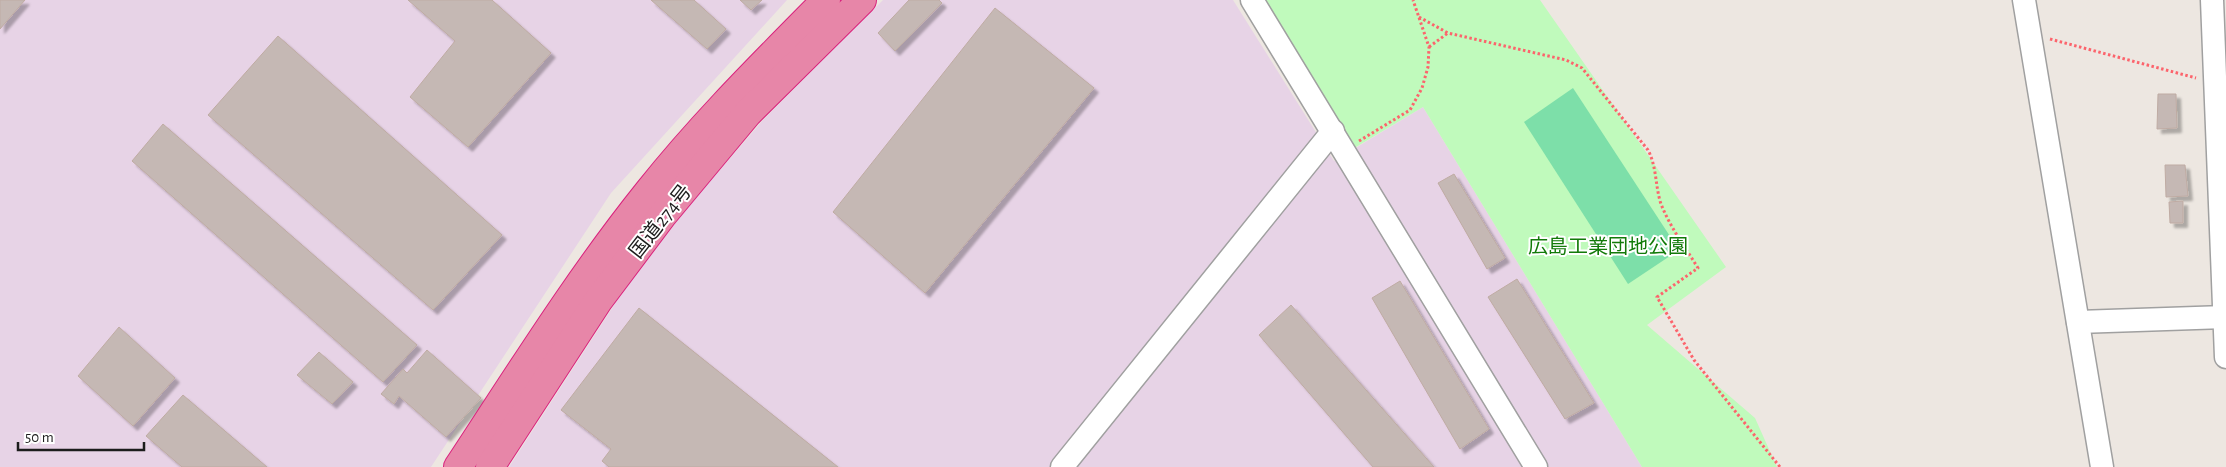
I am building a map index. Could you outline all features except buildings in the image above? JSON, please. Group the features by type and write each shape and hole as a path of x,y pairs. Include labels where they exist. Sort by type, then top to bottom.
{"highway":[{"name":"国道274号","path":"458,467 575,289 649,190 728,98 826,0"},
{"name":"国道274号","path":"490,467 598,301 662,216 748,113 862,0"}],"street":[{"path":"1252,0 1536,467"},
{"path":"2024,0 2102,467"},
{"path":"2212,0 2220,93 2226,357"},
{"path":"1062,467 1338,140"},
{"path":"2078,322 2224,317"}],"path":[{"path":"1338,140 1410,110 1422,88 1428,67 1429,47 1413,0"},
{"path":"1419,17 1448,33 1566,60 1582,68 1648,150 1653,160 1660,202 1669,221 1698,268 1657,297 1694,360 1780,467"},
{"path":"1429,47 1448,33"},
{"path":"2030,34 2220,93"}],"shaded area":[{"path":"0,0 787,0 611,193 431,467 0,467"},
{"path":"883,0 1233,0 1334,161 1423,107 1642,467 509,467 616,302 682,214 763,120"}],"green space":[{"name":"広島工業団地公園","path":"1252,0 1540,0 1726,267 1647,325 1755,418 1777,467 1642,467 1423,107 1346,153"},
{"path":"1573,88 1679,250 1628,284 1524,122"}]}
